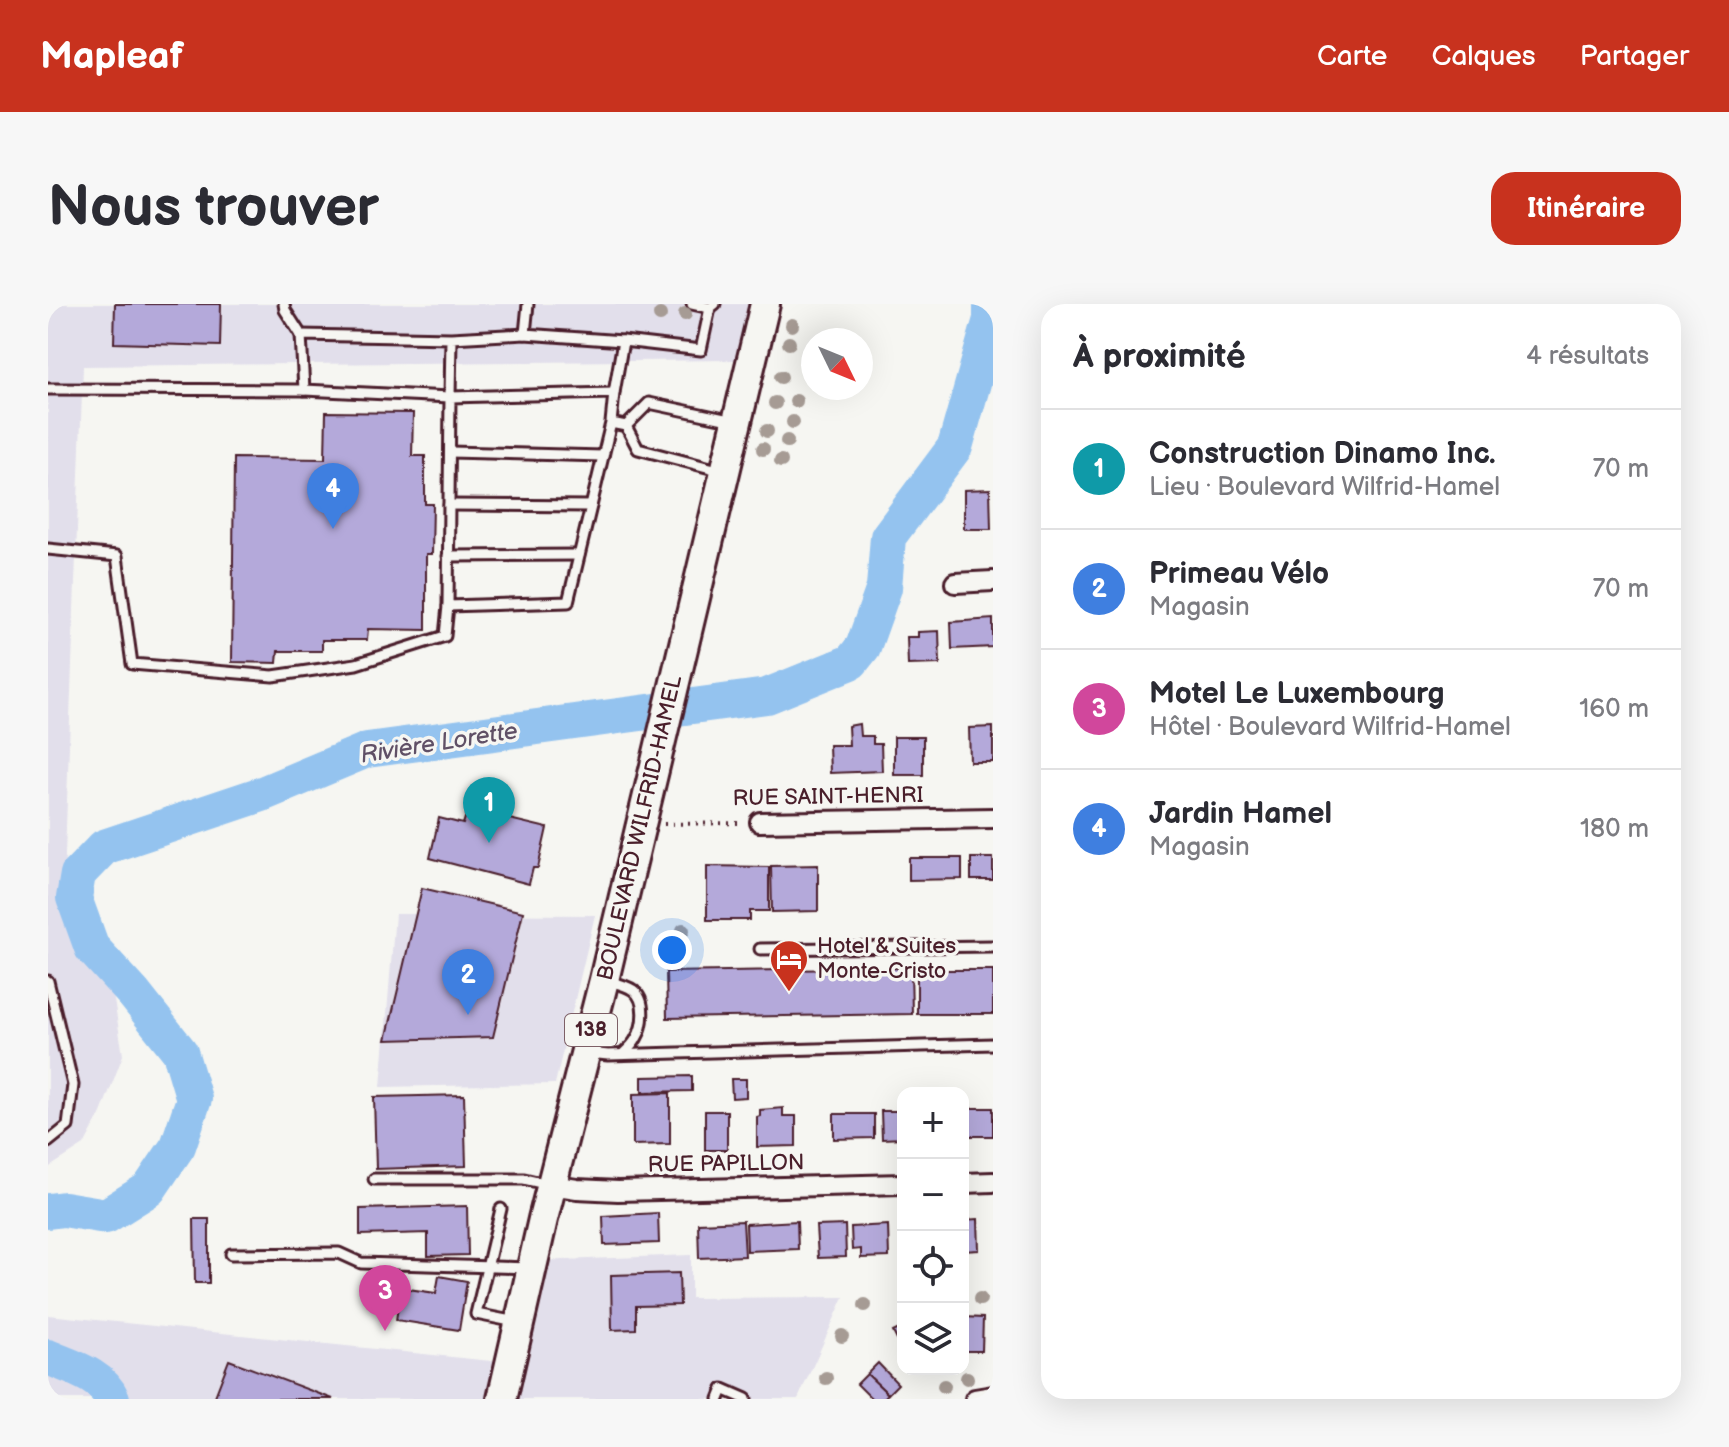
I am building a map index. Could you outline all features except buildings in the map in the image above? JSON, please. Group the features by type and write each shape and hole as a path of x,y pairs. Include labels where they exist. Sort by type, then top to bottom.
{"main road":[{"name":"BOULEVARD WILFRID-HAMEL","path":"502,1399 765,304"}],"street":[{"path":"955,583 993,581"},
{"name":"RUE SAINT-HENRI","path":"760,822 993,818"},
{"path":"969,1183 993,1182"},
{"name":"RUE PAPILLON","path":"551,1185 618,1191 897,1184"},
{"path":"975,1399 993,1396"}],"lane":[{"path":"284,304 301,335 304,390"},
{"path":"525,334 528,304"},
{"path":"301,335 451,338 525,334 701,350 712,306 692,304"},
{"path":"48,549 117,556 132,664 273,676 356,664 445,636 451,338"},
{"path":"448,606 568,602 611,423 623,341"},
{"path":"48,389 304,390 450,397 614,393"},
{"path":"626,426 649,403 737,421"},
{"path":"611,423 626,426"},
{"path":"626,426 638,449 725,472"},
{"path":"450,452 603,456"},
{"path":"449,505 591,506"},
{"path":"448,556 579,555"},
{"path":"760,949 993,946"},
{"path":"604,980 633,990 641,998 641,1026 636,1040 623,1054"},
{"path":"48,981 73,1085 68,1126 48,1142"},
{"path":"586,1052 623,1054 993,1044"},
{"path":"374,1179 524,1179 551,1185"},
{"path":"501,1209 476,1314 520,1323"},
{"path":"231,1254 339,1253 361,1263 532,1268"},
{"path":"719,1399 723,1389 746,1399"}],"path":[{"name":"RUE SAINT-HENRI","path":"664,824 760,822"}],"shaded area":[{"path":"48,304 751,304 737,360 83,366 65,855 67,925 113,994 123,1055 101,1113 84,1145 48,1168"},
{"path":"395,914 595,915 555,1084 381,1087"},
{"path":"691,1255 691,1298 844,1297 798,1399 48,1399 48,1315 510,1363 537,1261"}],"waterway":[{"name":"Rivière Lorette","path":"48,1211 64,1209 106,1216 149,1189 178,1146 194,1099 180,1052 92,948 74,898 78,874 104,847 262,794 367,750 767,696 851,662 863,647 884,588 888,537 955,447 991,319 991,304"},
{"name":"Rivière Lorette","path":"48,1357 93,1378 112,1399"}],"place":[{"name":"Jardin Hamel","path":"333,529"},
{"name":"Construction Dinamo Inc.","path":"489,843"},
{"name":"Hotel & Suites Monte-Cristo","path":"789,993"},
{"name":"Primeau Vélo","path":"468,1015"},
{"name":"Motel Le Luxembourg","path":"385,1331"}]}
